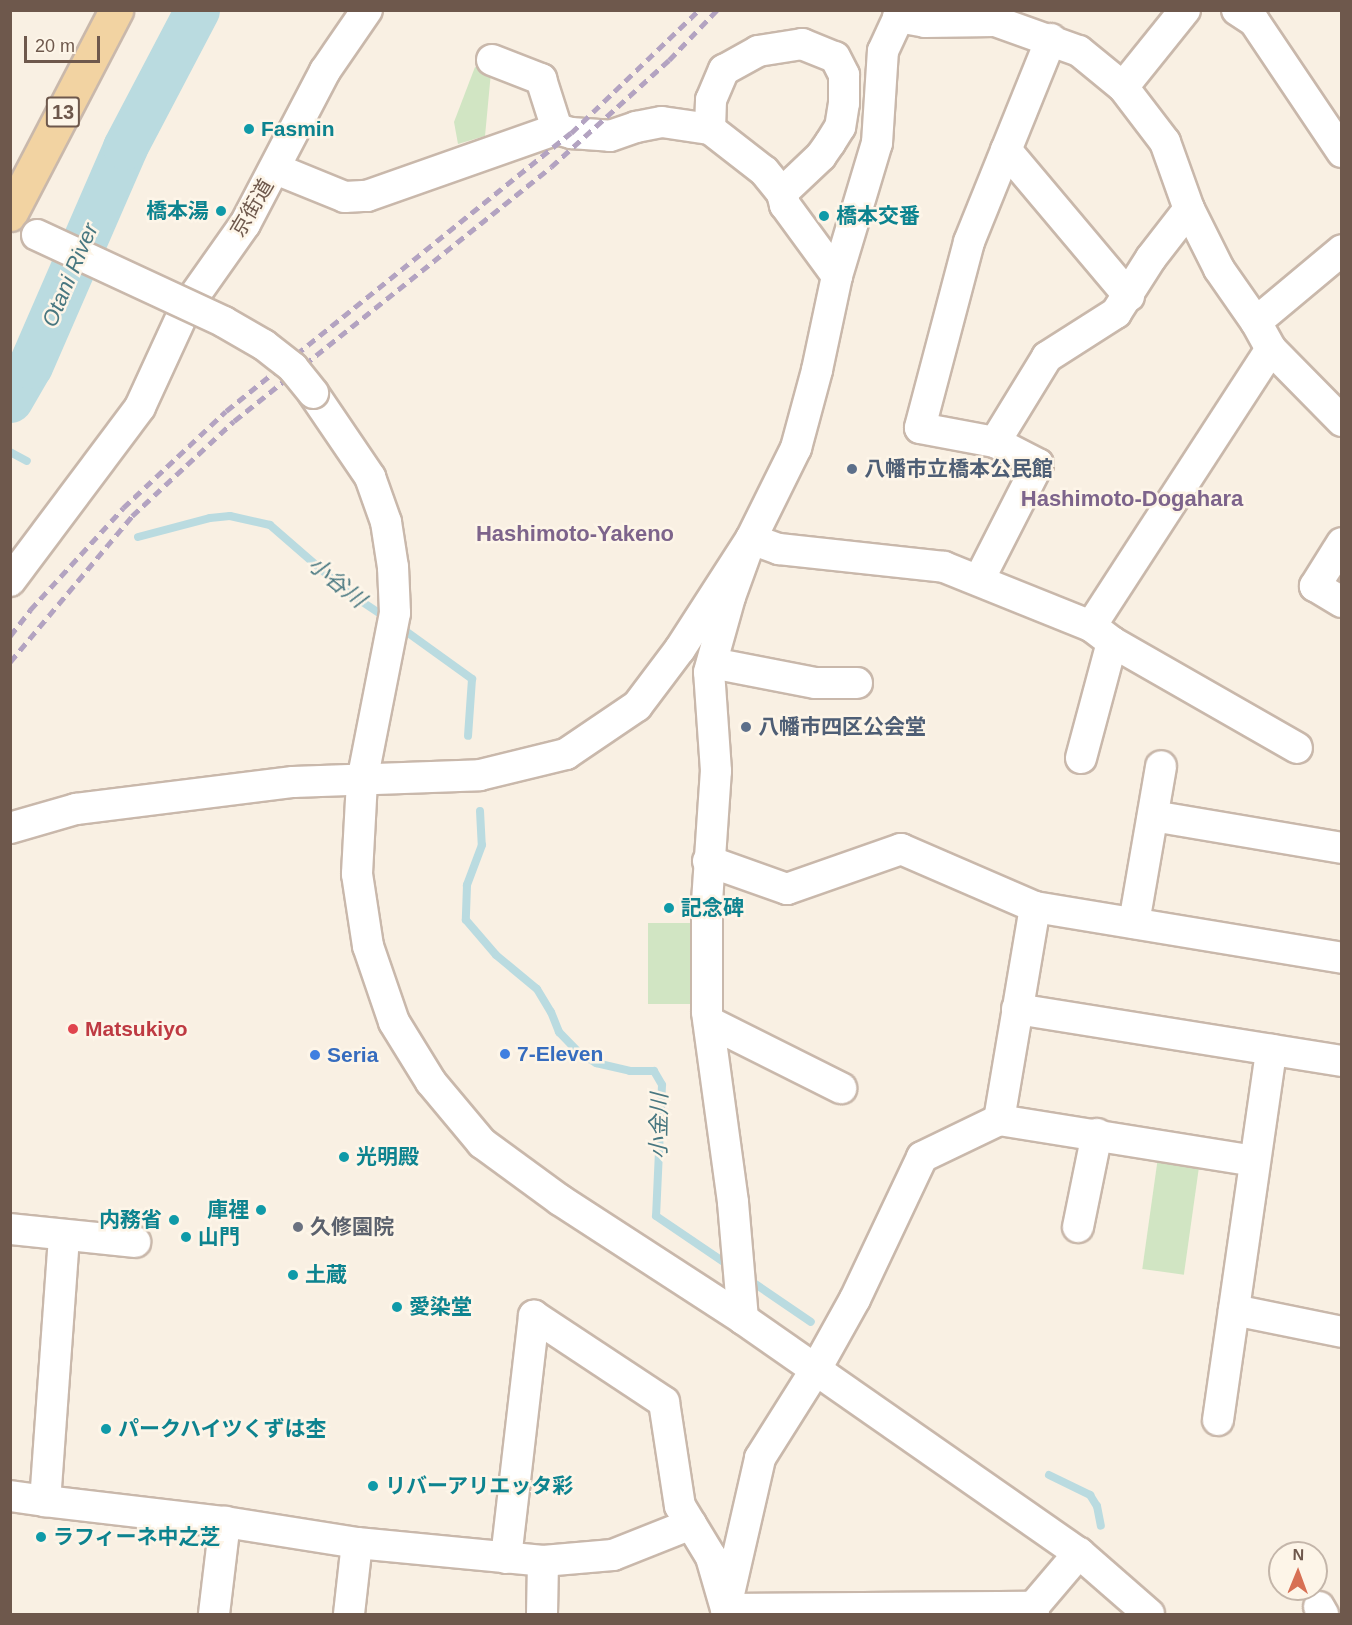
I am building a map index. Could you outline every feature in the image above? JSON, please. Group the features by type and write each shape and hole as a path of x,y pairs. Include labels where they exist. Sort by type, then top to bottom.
{"main road":[{"name":"13","path":"10,214 116,10"}],"street":[{"name":"京街道","path":"10,581 140,407 185,309 245,224 276,169 325,71 367,10"},
{"path":"1123,87 1185,10"},
{"path":"1237,10 1254,21 1341,152"},
{"path":"743,1319 733,1202 709,1022 708,861 716,771 708,672 730,597 751,539 796,448 837,276 877,143 883,51 900,14 925,22 995,21 1051,39 1079,51 1123,87 1165,142 1189,209 1219,269 1256,322 1271,349 1341,421"},
{"path":"978,580 1038,464 995,442 921,428 969,242 1051,39"},
{"path":"710,129 711,100 724,70 758,51 783,46 802,44 835,57 844,75 844,103 840,127 821,156 782,194"},
{"path":"492,60 541,79 557,129"},
{"path":"276,169 345,197 367,196 557,129 571,133 610,136 636,126 662,122 710,129 764,171 782,194 785,205 837,276"},
{"path":"1006,150 1129,296"},
{"path":"995,442 1047,357 1116,313 1129,296 1150,258 1189,209"},
{"path":"23,229 224,322 264,345 293,368 313,393 370,477 386,522 393,567 395,612 362,781 357,874 368,946 394,1022 431,1082 482,1143 560,1200 743,1319 1079,1553 1149,1614"},
{"path":"1256,322 1341,250"},
{"path":"1081,758 1101,634 1271,349"},
{"path":"751,539 779,549 944,567 978,580 1101,634 1297,748"},
{"path":"10,828 76,809 292,782 480,775 566,754 637,706 680,649 751,539"},
{"path":"1341,543 1315,586 1341,602"},
{"path":"712,663 815,682 857,683"},
{"path":"1134,923 1161,766"},
{"path":"1153,816 1341,848"},
{"path":"708,861 787,889 901,849 1035,907 1341,958"},
{"path":"999,1120 1035,907"},
{"path":"1017,1009 1341,1060"},
{"path":"709,1022 841,1088"},
{"path":"1218,1420 1271,1050"},
{"path":"725,1612 760,1458 816,1369 855,1299 922,1156 999,1120 1255,1161"},
{"path":"1078,1227 1097,1134"},
{"path":"10,1229 64,1237 135,1242"},
{"path":"45,1501 64,1237"},
{"path":"1234,1311 1341,1331"},
{"path":"506,1558 534,1316 664,1402 680,1506 711,1557 725,1612"},
{"path":"10,1496 225,1522 357,1543 543,1561 613,1555 691,1524"},
{"path":"214,1614 225,1522"},
{"path":"349,1614 357,1543"},
{"path":"725,1612 1034,1611 1079,1553"},
{"path":"542,1614 543,1561"}],"green space":[{"path":"475,67 491,72 485,136 458,144 454,122"},
{"path":"648,923 696,923 696,1004 648,1004"},
{"path":"1158,1157 1200,1163 1184,1275 1142,1269"}],"waterway":[{"name":"Otani River","path":"10,400 30,366 125,147 197,10"},
{"name":"小金川","path":"10,452 27,461"},
{"name":"小谷川","path":"138,537 210,518 230,516 270,525 346,591 388,619"},
{"name":"小谷川","path":"400,627 472,679 468,736"},
{"name":"小金川","path":"480,811 482,845 467,885 466,920 496,955 537,989 551,1012 559,1032 579,1053 596,1063 630,1071 654,1071 662,1085 656,1216 731,1267"},
{"name":"小金川","path":"748,1279 811,1322"},
{"name":"小金川","path":"1049,1475 1090,1495 1097,1506 1101,1526"}],"railway":[{"path":"10,636 30,610 123,508 226,411 571,133 699,10"},
{"path":"10,662 132,516 234,421 551,167 669,60 717,10"}],"place":[{"name":"Fasmin","path":"249,129"},
{"name":"橋本湯","path":"221,211"},
{"name":"橋本交番","path":"824,216"},
{"name":"八幡市立橋本公民館","path":"852,469"},
{"name":"八幡市四区公会堂","path":"746,727"},
{"name":"記念碑","path":"669,908"},
{"name":"Matsukiyo","path":"73,1029"},
{"name":"7-Eleven","path":"505,1054"},
{"name":"Seria","path":"315,1055"},
{"name":"光明殿","path":"344,1157"},
{"name":"庫裡","path":"261,1210"},
{"name":"内務省","path":"174,1220"},
{"name":"久修園院","path":"298,1227"},
{"name":"山門","path":"186,1237"},
{"name":"土蔵","path":"293,1275"},
{"name":"愛染堂","path":"397,1307"},
{"name":"パークハイツくずは杢","path":"106,1429"},
{"name":"リバーアリエッタ彩","path":"373,1486"},
{"name":"ラフィーネ中之芝","path":"41,1537"}],"district":[{"name":"Hashimoto-Dogahara","path":"1132,499"},
{"name":"Hashimoto-Yakeno","path":"575,534"}]}
